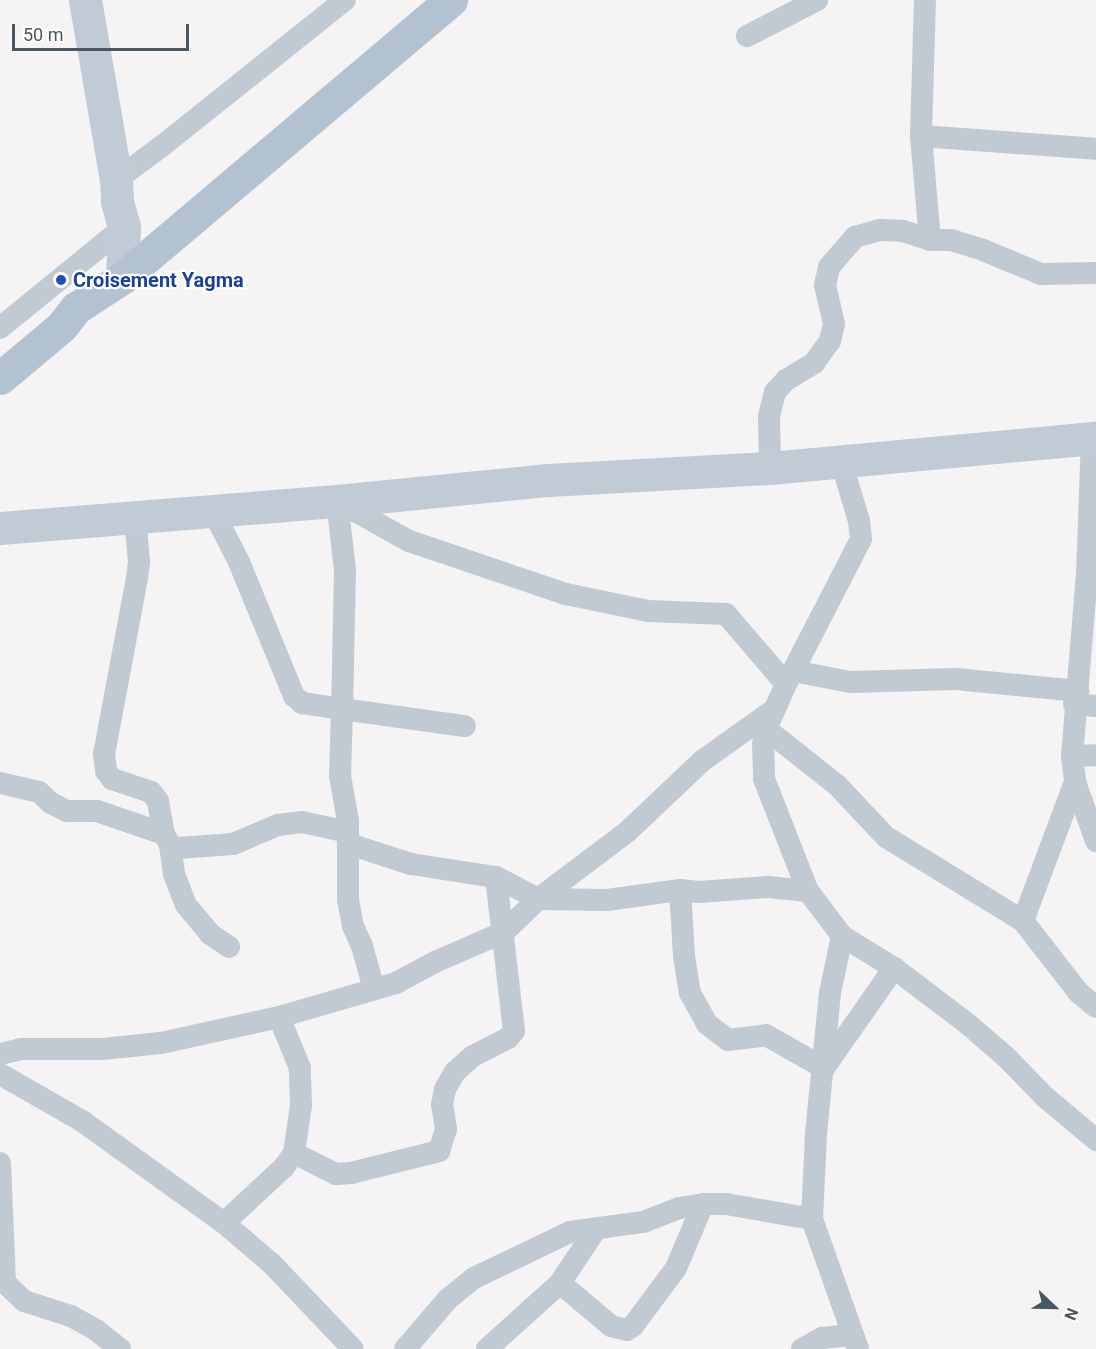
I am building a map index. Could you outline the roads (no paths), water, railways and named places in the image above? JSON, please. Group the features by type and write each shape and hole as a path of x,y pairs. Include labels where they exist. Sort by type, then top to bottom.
{"main road":[{"path":"0,378 61,327 76,308 122,278 451,0"}],"street":[{"path":"85,0 116,180 117,202 124,227 122,278"},
{"path":"116,180 345,0"},
{"path":"747,36 817,0"},
{"path":"926,0 921,136 930,240"},
{"path":"921,136 1096,149"},
{"path":"0,328 124,227"},
{"path":"770,468 769,416 775,392 786,380 814,363 830,341 834,324 825,285 829,267 855,237 872,232 903,231 930,240 951,240 1041,274 1096,273"},
{"path":"0,528 338,501 548,480 770,468 1094,438 1092,575 1083,700 1072,756 1075,782 1096,841"},
{"path":"841,461 859,521 861,539 769,720 763,744 764,779 808,891 842,936 894,968 984,1037 1045,1097 1096,1140"},
{"path":"338,501 409,541 566,594 648,611 726,614 790,677 850,682 956,679 1083,700"},
{"path":"338,501 345,570 340,776 349,838 346,875 353,926 362,946 374,989"},
{"path":"213,511 239,562 294,696 302,703 465,726"},
{"path":"135,517 138,578 104,754 106,771 112,779 151,792 158,801 174,874 186,905 210,934 229,947"},
{"path":"0,1054 21,1049 102,1049 160,1043 279,1017 396,983 435,962 504,932 538,899 627,832 702,761 769,720"},
{"path":"769,720 837,785 886,837 1023,921 1078,992 1096,1007"},
{"path":"1072,756 1096,755"},
{"path":"1023,921 1075,782"},
{"path":"0,783 39,792 51,803 67,811 97,811 167,840 177,848 232,844 278,825 302,822 349,838 411,864 496,877 538,899 607,900 680,890 699,892 768,887 808,891"},
{"path":"294,1153 336,1174 351,1173 439,1152 446,1129 442,1105 445,1089 455,1072 474,1056 508,1038 514,1031 496,877"},
{"path":"680,890 684,956 690,993 707,1024 728,1040 766,1035 824,1068"},
{"path":"802,1349 822,1338 856,1342 812,1219 816,1134 830,993 842,936"},
{"path":"824,1068 894,968"},
{"path":"224,1223 284,1167 294,1153 301,1105 300,1068 279,1017"},
{"path":"0,1074 82,1121 224,1223 272,1263 353,1349"},
{"path":"0,1163 2,1279 24,1301 71,1316 96,1330 119,1349"},
{"path":"405,1349 448,1299 474,1278 570,1232 643,1222 679,1208 703,1204 726,1204 812,1219"},
{"path":"560,1283 610,1326 627,1330 633,1326 676,1268 703,1204"},
{"path":"487,1349 560,1283 596,1229"}],"place":[{"name":"Croisement Yagma","path":"61,280"}]}
